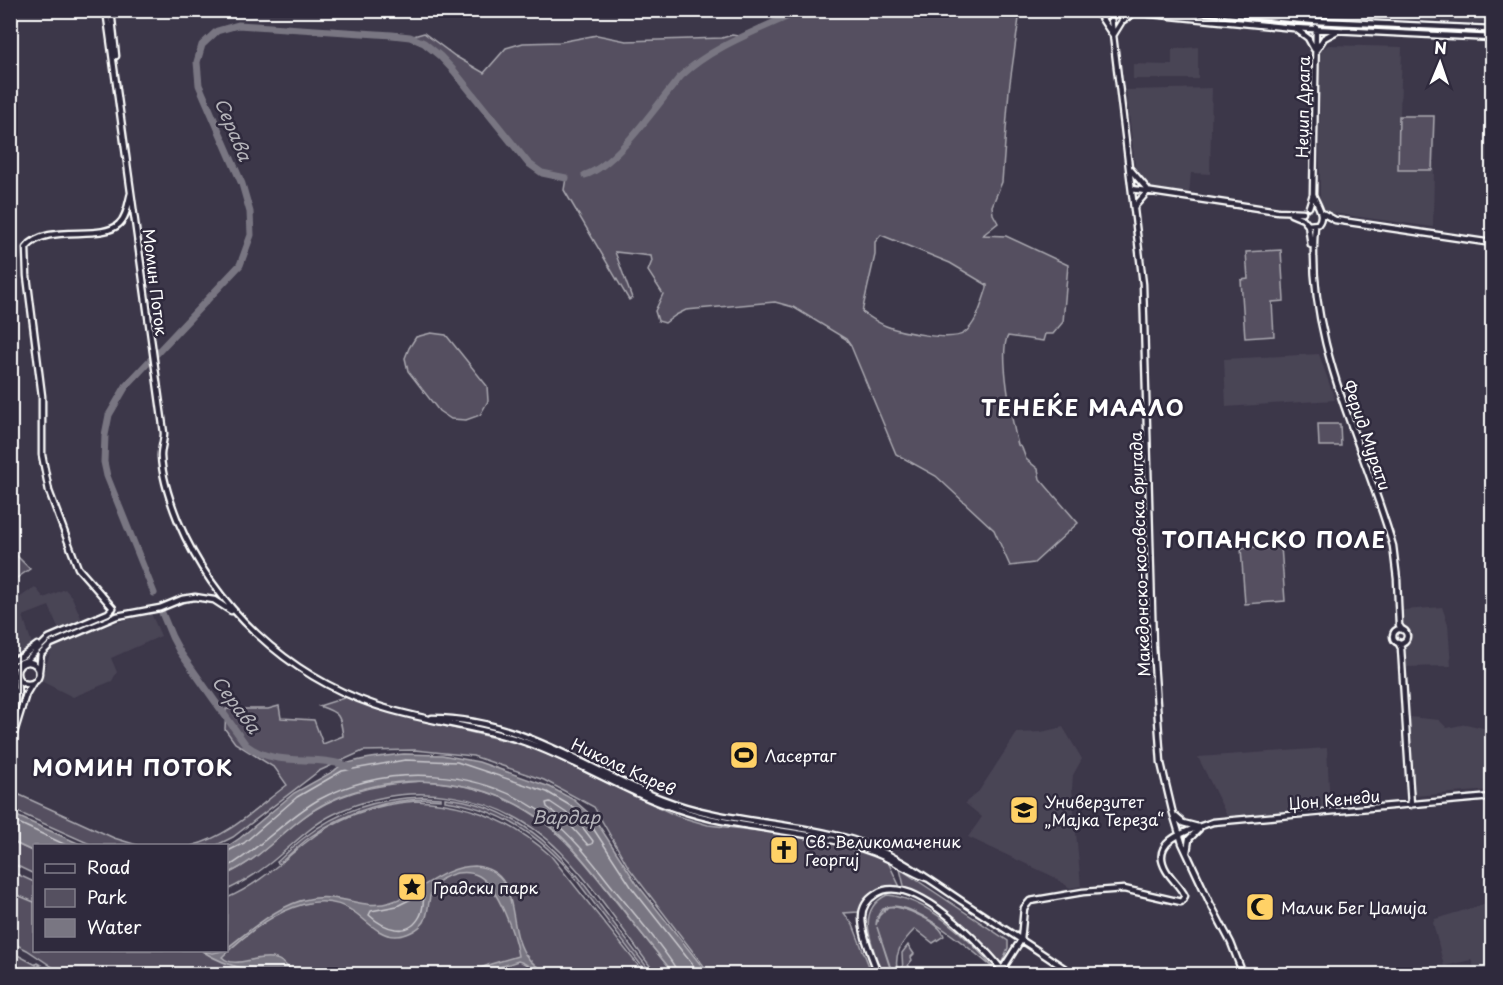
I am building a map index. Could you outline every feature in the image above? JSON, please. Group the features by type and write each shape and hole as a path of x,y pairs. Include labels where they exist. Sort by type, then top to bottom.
{"street":[{"name":"Момин Поток","path":"106,10 164,433 161,457 174,509 193,552 208,576"},
{"path":"111,10 116,46 115,68"},
{"path":"1090,10 1106,22 1113,37"},
{"path":"1110,10 1316,30 1492,38"},
{"name":"Македонско-косовска бригада","path":"1110,10 1143,284 1155,684 1161,763 1173,813 1188,858 1231,943 1243,975"},
{"path":"1193,10 1316,21 1492,29"},
{"path":"1113,37 1122,21 1134,13"},
{"name":"Неџип Драга","path":"1309,207 1312,194 1316,21"},
{"path":"1293,28 1308,38 1315,51 1324,38 1338,30"},
{"path":"1130,169 1148,191"},
{"path":"1132,189 1288,213 1303,212 1309,207 1318,208 1335,220"},
{"path":"10,661 21,657 49,638 113,609 112,604 78,568 50,491 42,455 40,378 24,254 28,245 38,238 108,230 117,226 124,218 132,191"},
{"path":"1134,207 1148,191"},
{"name":"Неџип Драга","path":"1312,194 1318,208"},
{"path":"1303,212 1303,219"},
{"path":"1288,213 1303,219 1308,225 1315,226 1320,222 1335,220 1492,243"},
{"path":"1320,222 1322,213"},
{"path":"124,218 131,218 136,223"},
{"name":"Ферид Мурати","path":"1308,225 1313,254 1316,301 1326,349 1393,546 1399,628"},
{"name":"Ферид Мурати","path":"1313,254 1315,226"},
{"name":"Никола Карев","path":"208,576 238,616 281,654 315,677 355,698 409,715 499,734 537,746 675,809 710,819 837,842 879,854 929,879 1073,975"},
{"path":"10,746 26,694 39,678 41,654 51,644 124,614 152,609 183,599 210,596 214,585"},
{"path":"203,597 216,601 238,616"},
{"path":"1401,644 1393,637 1399,628 1407,636 1401,644 1411,805"},
{"path":"10,728 19,691 16,670 49,638"},
{"path":"10,667 33,663 39,671"},
{"path":"10,673 24,684 33,683"},
{"path":"10,682 14,695 13,715"},
{"name":"Џон Кенеди","path":"1180,835 1213,822 1492,797"},
{"path":"1173,813 1183,823 1201,827"},
{"path":"1188,858 1188,841 1201,827"},
{"path":"878,975 864,933 862,914 868,901 876,893 892,889 915,896 952,918 1003,972 1021,940 1024,908 1027,902 1124,888 1178,902 1184,899 1184,893 1165,869 1160,855 1165,844 1180,835"}],"shaded area":[{"path":"1266,11 1492,11 1492,23 1442,21"},
{"path":"1328,45 1402,47 1400,115 1435,115 1433,227 1324,212 1320,207 1319,56"},
{"path":"1198,47 1198,79 1133,79 1133,64 1172,65 1172,49"},
{"path":"1212,88 1210,174 1191,173 1189,195 1146,187 1136,174 1126,90"},
{"path":"1319,354 1335,400 1226,407 1224,359"},
{"path":"35,587 44,598 65,589 72,597 82,620 59,630 49,606 23,616 33,647 11,659 10,604"},
{"path":"1442,607 1448,624 1451,666 1406,667 1403,610"},
{"path":"150,611 161,636 111,658 117,672 112,681 73,697 43,682 52,647 56,644"},
{"path":"1410,717 1439,720 1447,728 1466,724 1492,730 1492,790 1414,796"},
{"name":"Универзитет „Мајка Тереза“","path":"1063,727 1082,759 1073,775 1072,789 1081,886 1070,888 1054,877 968,837 982,817 965,803 979,791 1017,733 1041,732"},
{"path":"1327,748 1330,806 1228,818 1198,757"},
{"path":"1492,902 1492,974 1477,974 1471,960 1444,966 1433,923 1435,919"}],"green space":[{"path":"801,11 1020,11 1009,90 1002,182 992,206 998,223 983,235 1006,236 1068,265 1063,322 1053,334 1045,334 1043,341 1008,336 1005,344 1005,372 1018,445 1022,448 1026,459 1038,469 1040,479 1078,523 1034,563 1010,566 994,530 936,476 896,454 846,339 793,307 775,302 686,310 665,323 658,321 655,311 663,294 648,271 652,261 651,256 615,252 632,298 629,300 564,190 566,178 542,173 528,163 440,56 424,43 410,37 424,33 455,56 484,73 506,48 523,43 560,42 597,35 626,41 722,38 732,35 744,37","holes":["881,235 950,263 987,285 976,318 964,333 949,337 902,331 877,322 862,312 875,255 875,242"]},
{"path":"1399,116 1434,116 1432,170 1398,170"},
{"path":"1281,250 1284,301 1272,302 1274,336 1245,338 1241,280 1248,279 1246,252"},
{"path":"431,333 446,335 487,386 488,401 480,415 466,420 451,419 439,411 408,371 405,358 409,348 416,337"},
{"path":"1318,424 1340,424 1341,446 1319,446"},
{"path":"1281,546 1285,601 1245,604 1241,548"},
{"path":"11,550 30,569 10,582"},
{"path":"347,697 399,715 532,747 677,816 708,825 805,836 871,853 888,862 900,887 877,890 858,912 844,913 853,925 872,974 710,974 629,868 594,807 544,780 473,756 415,750 363,751 319,771 233,837 219,844 197,844 230,828 287,785 275,768 235,743 225,729 226,709 268,709 279,706 281,718 314,720 323,744 343,736 338,716 319,706"},
{"path":"423,781 457,785 486,792 534,815 555,831 594,873 674,974 656,974 586,880 561,852 537,832 511,816 483,804 454,797 424,794 393,796 363,803 334,814 308,831 259,871 228,889 228,874 257,856 301,819 344,796 391,784"},
{"path":"11,791 114,838 134,844 90,844 11,809"},
{"path":"423,797 441,798 441,800 406,800 356,812 324,827 279,864 277,862 318,828 346,813 376,803"},
{"path":"445,798 483,806 518,822 549,846 575,874 573,875 547,848 516,826 483,810 445,801"},
{"name":"Градски парк","path":"416,801 472,810 521,833 551,856 645,974 63,974 11,942 10,871 33,882 33,952 228,952 228,898 259,880 330,826 357,813"},
{"path":"10,841 33,852 33,874 11,863"},
{"path":"900,869 1008,941 1008,948 1002,962 997,963 961,923 947,912 905,890"},
{"path":"577,875 647,967 644,969 574,877"},
{"path":"887,895 917,903 946,921 972,944 993,968 930,920 911,910 891,907 920,915 936,925 944,936 933,943 915,929 899,949 898,974 892,972 877,927 892,974 882,974 871,942 868,920 877,902"},
{"path":"908,945 914,954 908,965 916,974 903,973 902,953"},
{"path":"10,951 36,965 37,963 41,965 24,974 11,974"}],"water":[{"name":"Вардар","path":"404,754 442,755 479,762 550,787 574,800 594,818 637,884 708,974 674,974 598,878 562,837 538,817 482,790 421,781 359,790 316,809 254,858 228,874 228,846 294,793 339,767 366,759"},
{"path":"10,813 80,844 33,844 33,852 11,841"},
{"path":"475,866 490,870 500,877 511,900 519,941 525,954 536,966 550,974 540,973 518,961 479,974 465,974 518,956 509,924 493,890 479,876 468,873 450,875 436,884 430,895 424,922 408,934 390,936 384,934 354,912 337,904 320,902 302,905 266,921 228,951 228,947 263,920 288,905 317,898 383,904 402,898 442,875 463,867"},
{"path":"204,952 227,952 222,957 238,962 276,959 285,964 293,974 246,969 223,962"}],"waterway":[{"name":"Серава","path":"585,175 597,169 623,146 681,76 694,65 754,31 801,10"},
{"name":"Серава","path":"154,593 107,476 104,462 105,435 109,415 126,386 240,265 251,235 250,212 242,184 199,85 197,62 202,45 217,31 238,25 410,37 424,43 440,56 528,163 542,173 566,178"},
{"name":"Серава","path":"160,608 180,652 246,745 271,757 324,761 350,767"},
{"path":"10,892 33,902"}],"place":[{"name":"Ласертаг","path":"744,755"},
{"name":"Универзитет „Мајка Тереза“","path":"1024,810"},
{"name":"Св. Великомаченик Георгиј","path":"784,850"},
{"name":"Градски парк","path":"412,887"},
{"name":"Малик Бег Џамија","path":"1260,907"}],"district":[{"name":"ТЕНЕЌЕ МААЛО","path":"1083,406"},
{"name":"ТОПАНСКО ПОЛЕ","path":"1274,538"},
{"name":"МОМИН ПОТОК","path":"133,766"}]}
